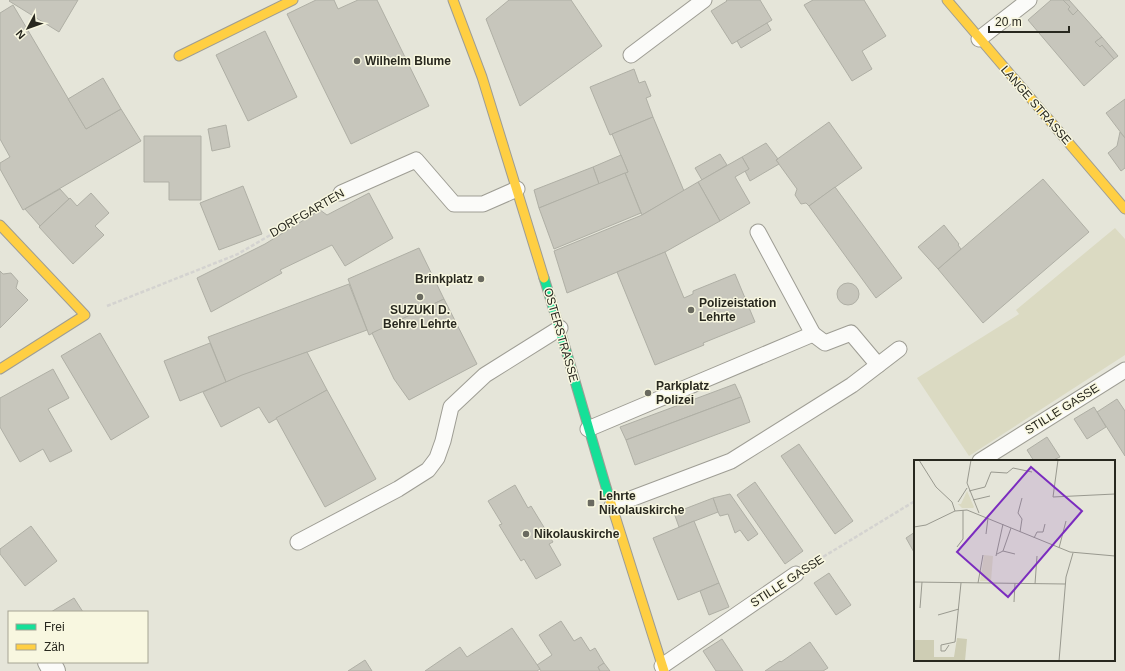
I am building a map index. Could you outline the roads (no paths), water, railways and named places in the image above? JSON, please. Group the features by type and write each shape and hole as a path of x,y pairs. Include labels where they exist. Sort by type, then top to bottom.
{"street":[{"path":"179,56 292,0"},
{"name":"OSTERSTRASSE","path":"453,0 482,77 560,328 588,428 663,668"},
{"name":"LANGE STRASSE","path":"947,0 1125,209"},
{"path":"0,225 85,315 0,369"}],"lane":[{"path":"631,55 704,0"},
{"path":"979,39 1029,0"},
{"name":"DORFGARTEN","path":"341,193 416,160 454,204 483,204 516,189"},
{"path":"758,232 813,334 825,343 852,333 878,365"},
{"path":"298,542 398,489 428,470 437,458 451,407 485,375 560,328"},
{"path":"588,428 813,334"},
{"path":"612,506 731,460 852,385 898,349"},
{"name":"STILLE GASSE","path":"982,460 1125,370"},
{"name":"STILLE GASSE","path":"663,668 796,574"}],"place":[{"name":"Wilhelm Blume","path":"357,61"},
{"name":"Brinkplatz","path":"481,279"},
{"name":"SUZUKI D. Behre Lehrte","path":"420,297"},
{"name":"Polizeistation Lehrte","path":"691,310"},
{"name":"Parkplatz Polizei","path":"648,393"},
{"name":"Lehrte Nikolauskirche","path":"591,503"},
{"name":"Nikolauskirche","path":"526,534"}]}
